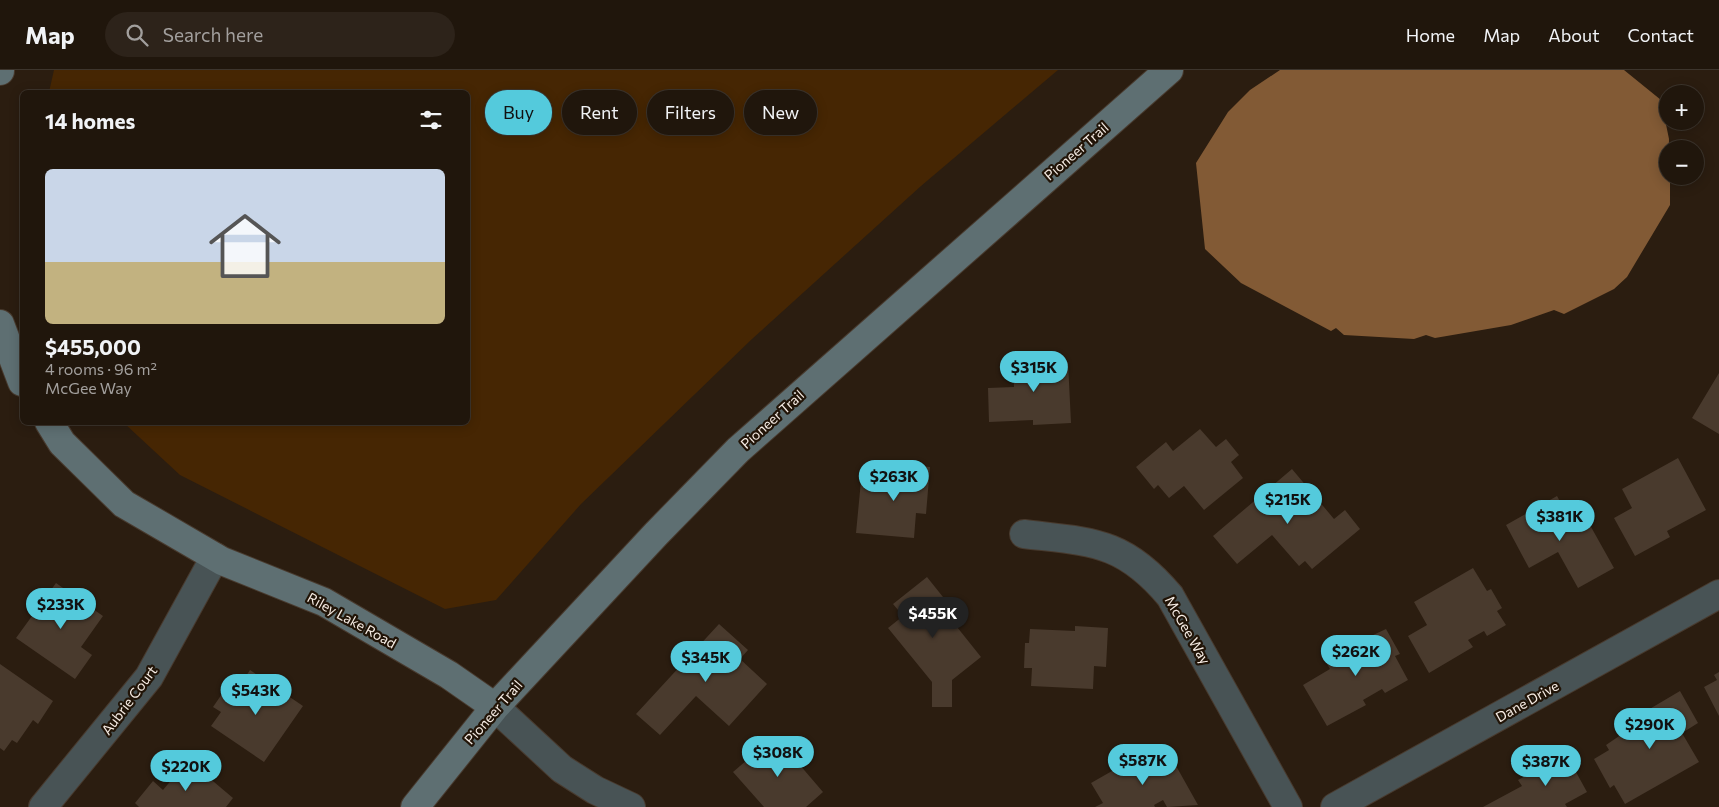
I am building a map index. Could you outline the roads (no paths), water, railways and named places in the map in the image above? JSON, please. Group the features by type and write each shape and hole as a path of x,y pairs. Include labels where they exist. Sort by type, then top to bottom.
{"main road":[{"name":"Pioneer Trail","path":"415,807 495,707 656,534 738,450 1169,70"},
{"path":"0,324 20,377"},
{"name":"Riley Lake Road","path":"51,425 62,443 124,504 216,557 324,602 448,675 495,707"}],"street":[{"name":"McGee Way","path":"1024,534 1097,543 1128,557 1152,575 1170,596 1288,807"},
{"name":"Aubrie Court","path":"43,807 149,678 216,557"},
{"name":"Dane Drive","path":"1335,807 1719,594"},
{"name":"Riley Lake Road","path":"495,707 562,769 595,790 632,807"}]}
